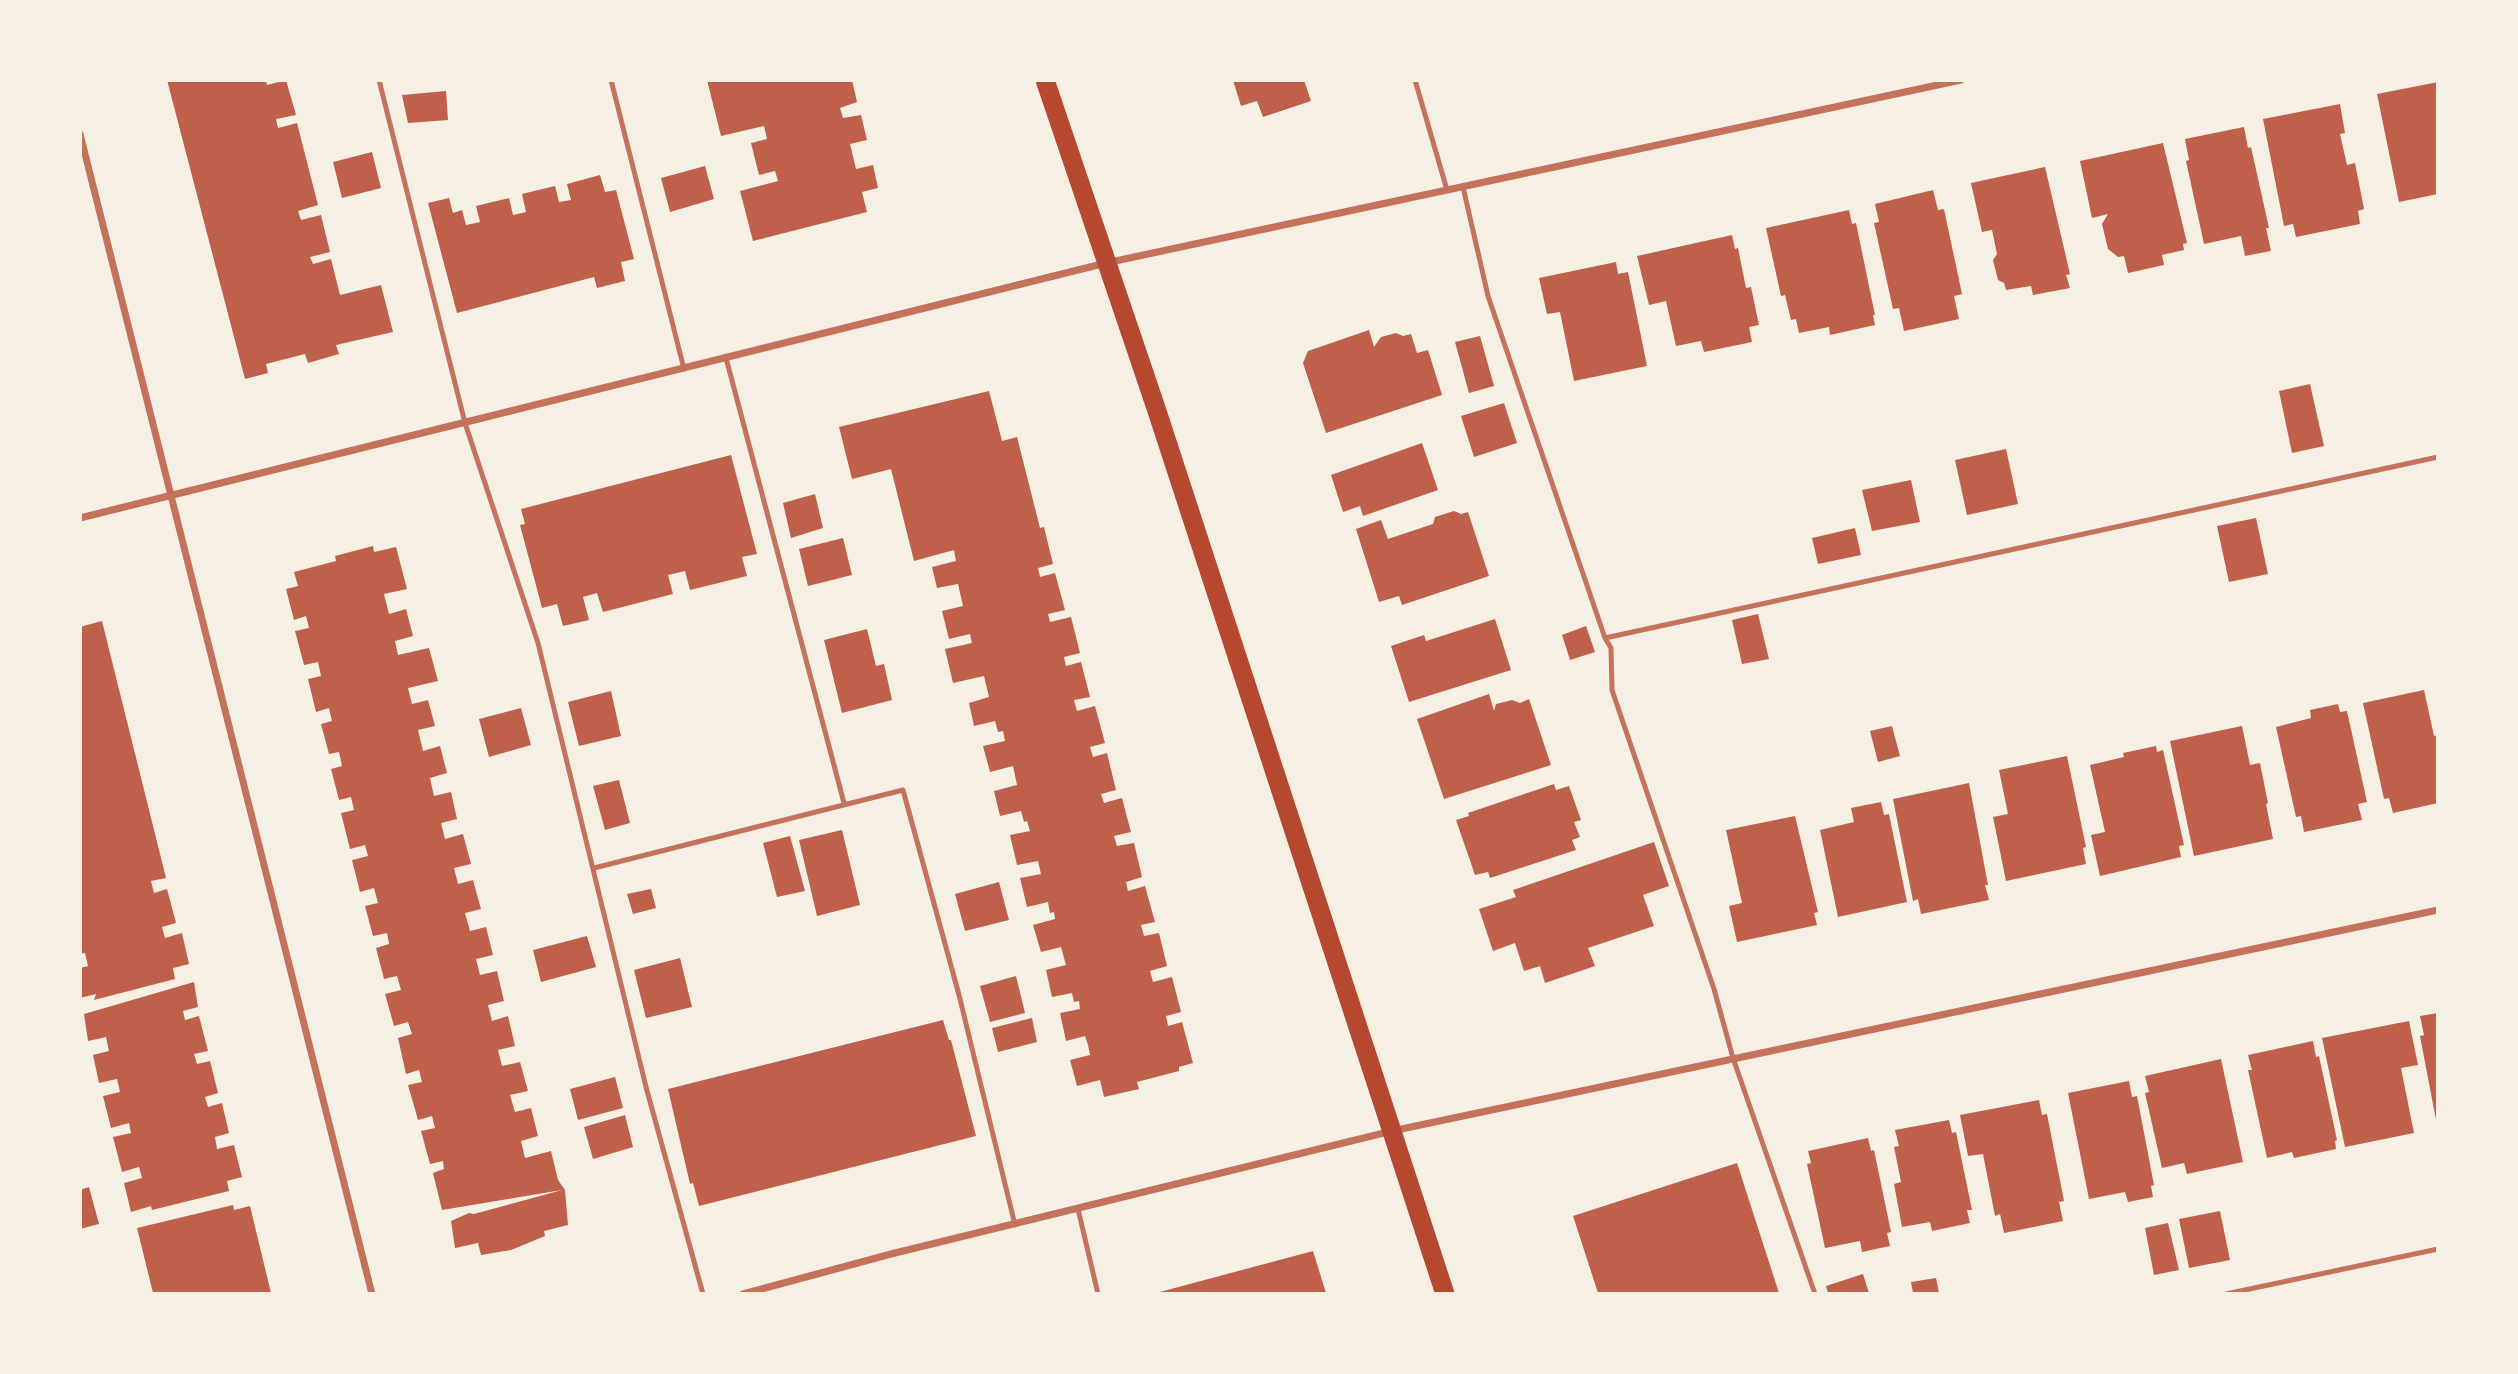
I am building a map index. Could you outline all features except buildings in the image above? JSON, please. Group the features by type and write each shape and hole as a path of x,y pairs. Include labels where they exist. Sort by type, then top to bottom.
{"highway":[{"path":"1045,80 1157,411 1445,1293"}],"street":[{"path":"80,519 1106,263 1961,80"},
{"path":"80,134 372,1293"},
{"path":"743,1293 1392,1130 2438,910"}],"lane":[{"path":"379,80 465,423 538,643 646,1087 703,1293"},
{"path":"611,80 684,369"},
{"path":"1415,80 1447,190"},
{"path":"1463,187 1488,296 1605,638 1611,648 1612,690 1714,989 1732,1058 1815,1293"},
{"path":"726,358 844,803"},
{"path":"1605,638 2438,457"},
{"path":"594,868 903,790 959,995 1015,1226"},
{"path":"1078,1209 1098,1293"},
{"path":"2226,1293 2438,1249"}]}
